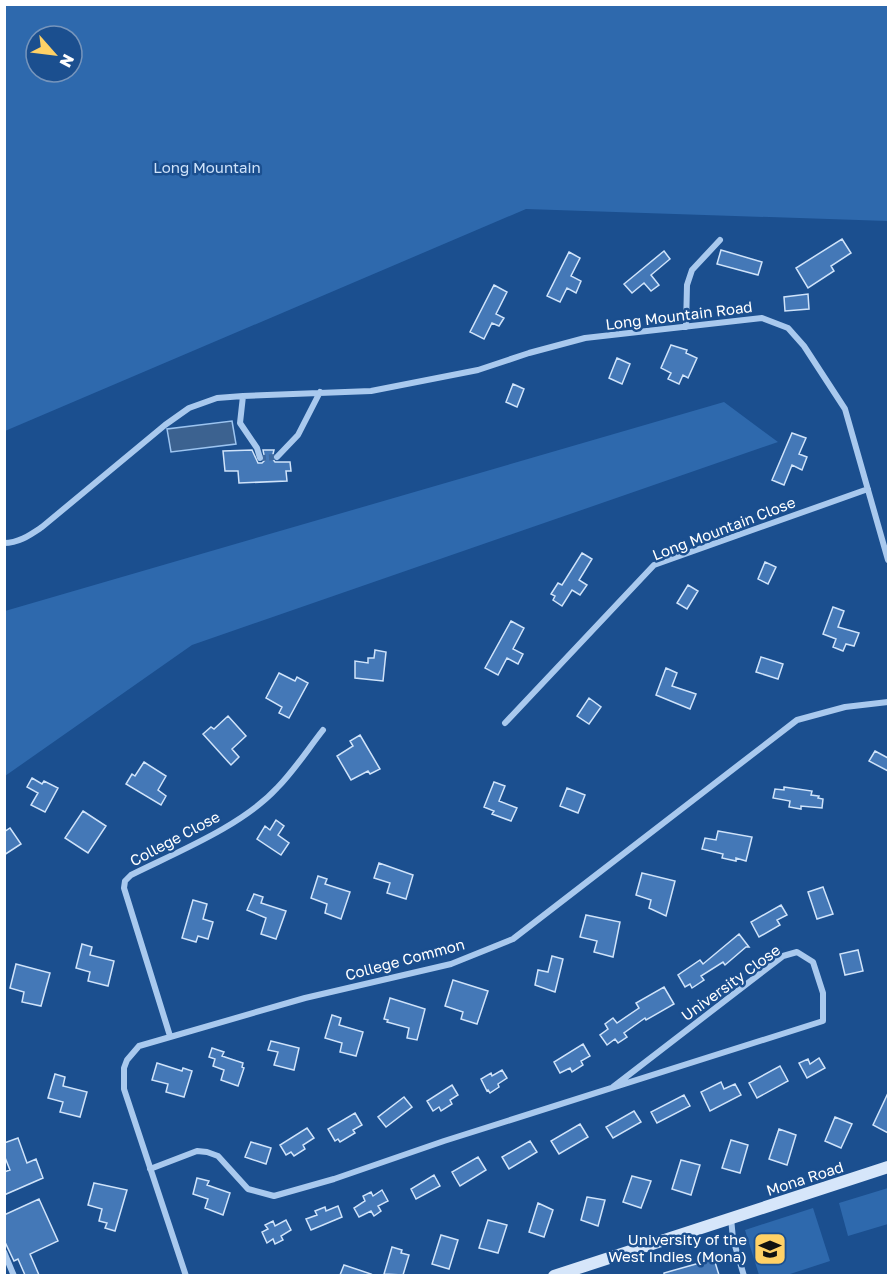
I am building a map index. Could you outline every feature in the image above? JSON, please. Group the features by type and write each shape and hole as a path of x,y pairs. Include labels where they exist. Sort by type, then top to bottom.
{"street":[{"path":"686,327 687,285 692,270 720,240"},
{"name":"Long Mountain Road","path":"4,543 24,539 42,527 165,425 189,408 217,398 371,391 478,370 585,338 762,318 788,328 804,346 845,409 888,560"},
{"path":"277,457 298,435 320,392"},
{"path":"243,396 240,423 261,458"},
{"name":"Long Mountain Close","path":"505,723 654,565 868,489"},
{"name":"College Common","path":"186,1275 124,1089 124,1068 132,1052 140,1046 171,1036 305,999 451,964 513,939 797,720 845,708 888,703"},
{"name":"College Close","path":"171,1036 124,888 125,881 131,875 226,826 253,809 277,789 322,730"},
{"name":"University Close","path":"150,1168 197,1151 207,1152 218,1156 248,1189 274,1196 334,1179 613,1087 824,1021 823,993 813,962 797,952 783,956 613,1087"},
{"name":"Mona Road","path":"554,1275 888,1167"},
{"path":"731,1218 733,1239 744,1275"},
{"path":"4,1252 14,1275"}],"green space":[{"name":"Long Mountain","path":"5,4 888,5 888,221 526,209 5,431"},
{"path":"724,402 778,442 192,645 5,776 5,611"},
{"path":"888,1188 888,1224 848,1236 839,1203"},
{"path":"813,1208 830,1261 787,1275 759,1275 745,1230"}],"shaded area":[{"path":"232,421 236,444 171,452 167,429"}],"building":[{"path":"842,239 851,253 831,266 834,271 808,288 796,268"},
{"path":"721,250 762,262 758,275 717,264"},
{"path":"664,251 670,259 651,275 659,285 651,291 644,283 632,293 624,284"},
{"path":"569,252 580,258 571,276 581,281 576,293 567,288 560,302 547,296"},
{"path":"494,285 507,292 496,314 504,318 499,326 492,323 484,339 470,332"},
{"path":"808,294 809,309 785,311 784,297"},
{"path":"671,345 687,350 686,353 697,358 688,378 683,375 679,384 668,379 671,373 661,368"},
{"path":"617,358 630,364 622,384 609,378"},
{"path":"513,384 524,389 517,407 506,402"},
{"path":"792,433 806,438 799,454 807,457 802,470 792,465 784,485 772,480"},
{"path":"252,450 258,463 265,460 263,450 274,450 272,458 275,462 290,462 291,471 286,471 287,481 239,483 238,471 225,471 223,451"},
{"path":"582,553 592,559 579,580 587,585 580,595 572,590 562,606 553,600 555,596 551,594 558,583 562,585"},
{"path":"765,562 776,567 768,584 758,579"},
{"path":"688,585 698,591 687,609 677,603"},
{"path":"833,607 844,611 838,627 859,633 854,646 846,644 843,651 833,647 836,639 823,634"},
{"path":"511,621 524,628 513,649 523,654 518,664 507,658 498,675 485,668"},
{"path":"375,650 386,652 383,681 355,678 355,661 368,663 368,658 374,658"},
{"path":"761,657 783,664 778,679 756,672"},
{"path":"666,668 677,673 672,686 696,694 690,709 656,695"},
{"path":"279,673 295,681 297,677 308,683 289,718 279,713 282,707 266,698"},
{"path":"589,698 601,707 589,724 577,716"},
{"path":"228,716 246,736 232,749 239,757 231,765 203,734 211,727 214,729"},
{"path":"360,735 380,769 370,774 368,771 351,780 337,756 353,746 350,741"},
{"path":"875,751 888,758 888,771 869,761"},
{"path":"144,762 166,776 158,790 166,796 161,805 126,784 132,774 135,776"},
{"path":"32,778 42,784 44,781 58,788 45,812 31,805 38,793 27,787"},
{"path":"494,782 505,786 499,801 517,808 511,821 492,814 494,811 484,807"},
{"path":"784,787 812,791 811,795 823,799 822,808 789,807 790,801 773,798 775,789 784,790"},
{"path":"567,788 585,795 578,813 560,806"},
{"path":"83,811 106,826 88,853 65,838"},
{"path":"276,820 284,826 278,835 289,843 281,855 257,839 265,826 270,830"},
{"path":"10,828 21,844 4,855 4,832"},
{"path":"718,831 752,837 746,861 722,858 723,854 702,849 705,838 716,840"},
{"path":"379,863 413,875 406,899 387,893 390,883 374,878"},
{"path":"642,873 675,881 666,916 649,908 651,900 636,895"},
{"path":"318,876 327,879 325,884 350,892 341,919 325,913 327,904 311,898"},
{"path":"823,887 833,914 817,919 808,892"},
{"path":"254,894 263,897 261,903 286,911 276,939 261,934 266,918 247,910"},
{"path":"193,900 207,904 203,919 213,922 208,939 198,936 196,942 182,938"},
{"path":"781,905 787,915 777,920 780,925 759,937 751,922"},
{"path":"586,915 620,922 613,957 594,952 597,941 580,937"},
{"path":"739,934 749,947 725,965 723,962 701,976 704,980 692,988 690,984 685,987 678,975 700,960 703,964"},
{"path":"82,944 92,947 90,955 114,961 108,986 88,981 90,972 76,968"},
{"path":"858,950 863,971 845,975 840,954"},
{"path":"552,956 563,959 555,992 535,985 538,970 548,972"},
{"path":"16,964 50,973 41,1006 22,1002 24,992 10,988"},
{"path":"453,980 488,991 477,1024 461,1019 463,1012 445,1006"},
{"path":"664,987 674,1004 646,1020 645,1018 624,1033 627,1037 618,1043 615,1039 607,1045 600,1035 608,1029 605,1024 613,1018 617,1023 639,1008 636,1003"},
{"path":"390,998 425,1009 417,1040 407,1038 409,1028 387,1022 388,1020 384,1019"},
{"path":"332,1015 341,1018 339,1025 363,1032 356,1056 340,1052 342,1043 325,1038"},
{"path":"271,1041 299,1048 294,1070 274,1065 278,1052 268,1050"},
{"path":"583,1044 590,1056 581,1061 583,1065 572,1072 570,1068 560,1073 554,1062"},
{"path":"212,1048 224,1052 222,1056 243,1063 244,1068 238,1086 221,1080 224,1070 213,1066 215,1059 209,1057"},
{"path":"819,1058 825,1068 807,1078 799,1063 808,1059 810,1064"},
{"path":"157,1063 182,1071 183,1068 192,1071 184,1097 166,1092 168,1084 152,1080"},
{"path":"780,1066 788,1081 757,1098 749,1083"},
{"path":"502,1070 507,1078 490,1093 481,1079"},
{"path":"55,1074 65,1077 63,1086 87,1092 80,1117 60,1112 63,1102 48,1098"},
{"path":"721,1082 724,1089 735,1084 741,1095 710,1111 701,1092"},
{"path":"452,1085 458,1095 450,1100 452,1104 441,1111 439,1107 433,1111 427,1101"},
{"path":"888,1093 888,1133 873,1125"},
{"path":"684,1095 690,1106 657,1123 651,1112"},
{"path":"404,1097 412,1107 386,1127 378,1117"},
{"path":"634,1111 641,1122 613,1138 606,1127"},
{"path":"355,1113 362,1125 353,1130 355,1133 340,1142 338,1139 335,1141 328,1129"},
{"path":"835,1117 852,1124 841,1148 825,1141"},
{"path":"580,1124 588,1137 559,1154 551,1141"},
{"path":"307,1128 314,1138 303,1145 305,1149 294,1156 291,1152 286,1155 280,1145"},
{"path":"779,1129 796,1135 787,1165 769,1159"},
{"path":"18,1138 27,1163 36,1159 43,1178 4,1195 4,1172 10,1170 4,1155 4,1143"},
{"path":"731,1140 748,1145 740,1173 722,1168"},
{"path":"530,1141 537,1152 509,1169 502,1157"},
{"path":"251,1142 271,1148 266,1164 245,1157"},
{"path":"478,1157 486,1170 460,1186 452,1172"},
{"path":"681,1160 700,1165 691,1195 672,1189"},
{"path":"434,1175 440,1186 416,1199 411,1189"},
{"path":"632,1176 651,1181 641,1208 623,1202"},
{"path":"197,1178 209,1181 207,1185 230,1193 223,1215 205,1208 208,1199 193,1194"},
{"path":"94,1183 127,1190 115,1231 105,1228 107,1223 99,1221 102,1209 88,1205"},
{"path":"382,1190 388,1201 378,1206 381,1211 374,1216 371,1211 359,1217 354,1208 365,1201 363,1196 371,1192 373,1196"},
{"path":"587,1197 605,1200 598,1226 581,1220"},
{"path":"39,1199 58,1241 30,1254 39,1275 25,1275 18,1259 14,1261 4,1240 4,1215"},
{"path":"538,1203 553,1210 544,1237 529,1232"},
{"path":"338,1206 342,1217 311,1230 306,1219 317,1215 315,1211 325,1207 326,1211"},
{"path":"286,1220 291,1230 281,1236 283,1240 275,1244 273,1239 267,1243 262,1232 268,1229 265,1225 273,1221 275,1226"},
{"path":"488,1220 507,1225 498,1253 479,1248"},
{"path":"441,1235 458,1240 449,1269 432,1264"},
{"path":"392,1247 409,1255 403,1275 384,1274"},
{"path":"714,1259 719,1275 664,1275 664,1273"},
{"path":"344,1265 371,1274 340,1275"}],"tunnel":[{"path":"260,458 277,457"}],"place":[{"name":"University of the West Indies (Mona)","path":"770,1249"}]}
